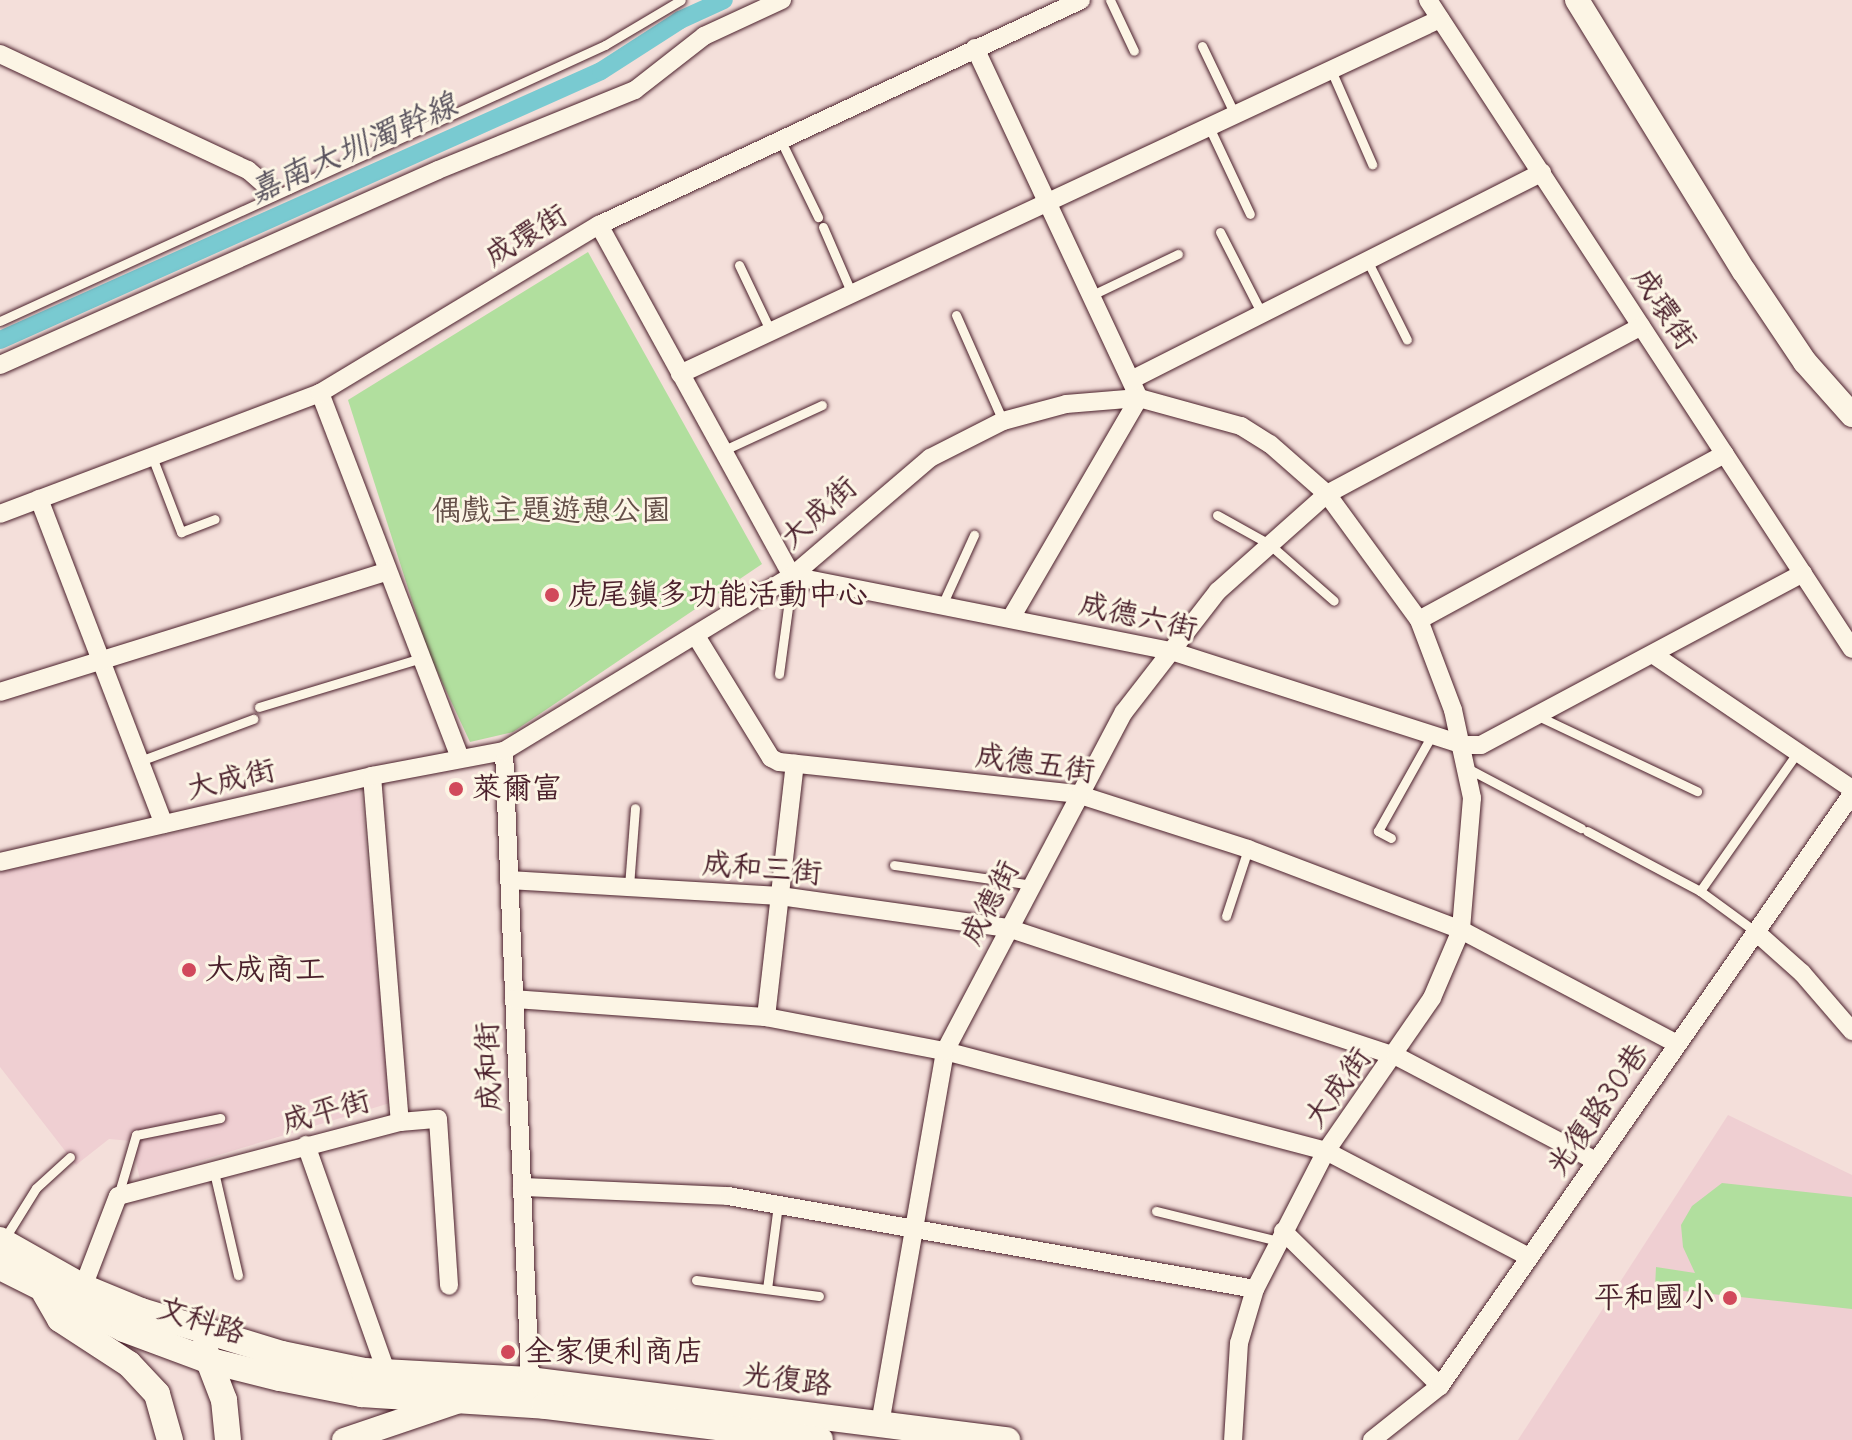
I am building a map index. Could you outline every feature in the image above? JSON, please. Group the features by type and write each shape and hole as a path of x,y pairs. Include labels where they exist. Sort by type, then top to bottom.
{"main road":[{"name":"文科路","path":"1,1249 83,1287 199,1332 395,1396 530,1380"},
{"name":"文科路","path":"1,1249 45,1293 207,1360 351,1392 466,1399"},
{"path":"45,1293 60,1319 129,1364 157,1394 170,1440"},
{"path":"199,1332 224,1400 228,1440"},
{"name":"光復路","path":"530,1380 1007,1440"},
{"name":"光復路","path":"466,1399 704,1432 820,1440"}],"street":[{"path":"0,365 438,170 635,90 704,36 782,0"},
{"name":"成環街","path":"0,514 151,454 320,393 599,225 1081,0"},
{"name":"成環街","path":"1428,0 1852,649"},
{"path":"1577,0 1753,284 1805,362 1852,415"},
{"path":"680,374 1440,19"},
{"path":"975,48 1135,378 1139,398 1011,618"},
{"path":"0,54 248,170 273,192"},
{"path":"1135,378 1542,172"},
{"path":"599,225 792,576"},
{"name":"成德街","path":"880,1424 912,1225 945,1051 1077,794 1124,712 1218,591 1327,494 1641,326"},
{"path":"320,393 460,758"},
{"name":"大成街","path":"0,862 372,776 504,751 792,576 930,458 1003,421 1066,404 1139,398 1241,426 1270,444 1327,494 1419,620 1463,745 1472,798 1470,868 1461,930 1432,998 1396,1056 1326,1151 1255,1289 1239,1343 1233,1440"},
{"path":"1419,620 1725,454"},
{"path":"39,499 164,824"},
{"path":"0,692 388,571"},
{"path":"1463,745 1481,745 1803,573"},
{"name":"成德六街","path":"792,576 943,603 1171,651 1463,745"},
{"name":"成德五街","path":"696,636 771,758 795,764 1077,794 1248,849 1461,930 1677,1044"},
{"path":"1654,655 1852,792"},
{"name":"成和街","path":"504,751 530,1380"},
{"path":"766,1017 795,764"},
{"name":"成平街","path":"118,1196 400,1122 372,776"},
{"name":"光復路30巷","path":"1372,1440 1440,1386 1852,792"},
{"name":"成和三街","path":"509,880 780,896 1008,928 1396,1056 1596,1161"},
{"path":"1756,932 1802,973 1852,1031"},
{"path":"514,999 766,1017 945,1051 1326,1151 1529,1257"},
{"path":"400,1122 438,1119 449,1286"},
{"path":"306,1145 395,1396 344,1440"},
{"path":"522,1187 662,1190 778,1204 912,1225 1255,1289"},
{"path":"83,1287 118,1196"},
{"path":"1280,1236 1440,1386"},
{"name":"光復路","path":"466,1399 530,1380"}],"lane":[{"path":"0,321 273,192 605,45 681,0"},
{"path":"1110,0 1134,51"},
{"path":"1202,46 1235,115"},
{"path":"1331,70 1372,164"},
{"path":"1209,127 1250,214"},
{"path":"780,139 818,217"},
{"path":"823,227 852,294"},
{"path":"1220,232 1262,314"},
{"path":"1094,294 1178,254"},
{"path":"1367,260 1407,340"},
{"path":"739,265 771,332"},
{"path":"956,315 1003,421"},
{"path":"722,451 822,405"},
{"path":"151,454 181,532 215,519"},
{"path":"1217,515 1269,544 1334,601"},
{"path":"943,603 974,535"},
{"path":"779,674 792,576"},
{"path":"259,707 421,658"},
{"path":"1538,716 1697,791"},
{"path":"140,761 253,719"},
{"path":"1391,838 1378,831 1433,733"},
{"path":"1700,891 1797,753"},
{"path":"1467,768 1700,891 1756,932"},
{"path":"629,886 635,808"},
{"path":"1226,916 1248,849"},
{"path":"894,865 1032,885"},
{"path":"118,1196 136,1135 220,1118"},
{"path":"1,1249 36,1188 70,1157"},
{"path":"214,1172 238,1275"},
{"path":"767,1289 778,1204"},
{"path":"1156,1211 1280,1236"},
{"path":"696,1280 819,1296"}],"shaded area":[{"name":"大成商工","path":"361,791 390,1103 140,1179 131,1141 109,1139 76,1165 0,1067 0,872"},
{"name":"平和國小","path":"1728,1115 1852,1175 1852,1440 1518,1440"}],"green space":[{"name":"偶戲主題遊憩公園","path":"588,252 762,564 513,732 470,742 429,654 348,400"},
{"path":"1722,1183 1852,1197 1852,1309 1655,1288 1656,1267 1695,1273 1683,1247 1681,1225 1692,1206"}],"waterway":[{"name":"嘉南大圳濁幹線","path":"0,340 601,71 680,20 724,0"}],"place":[{"name":"虎尾鎮多功能活動中心","path":"552,595"},
{"name":"萊爾富","path":"456,789"},
{"name":"大成商工","path":"189,970"},
{"name":"平和國小","path":"1730,1298"},
{"name":"全家便利商店","path":"508,1352"}]}
